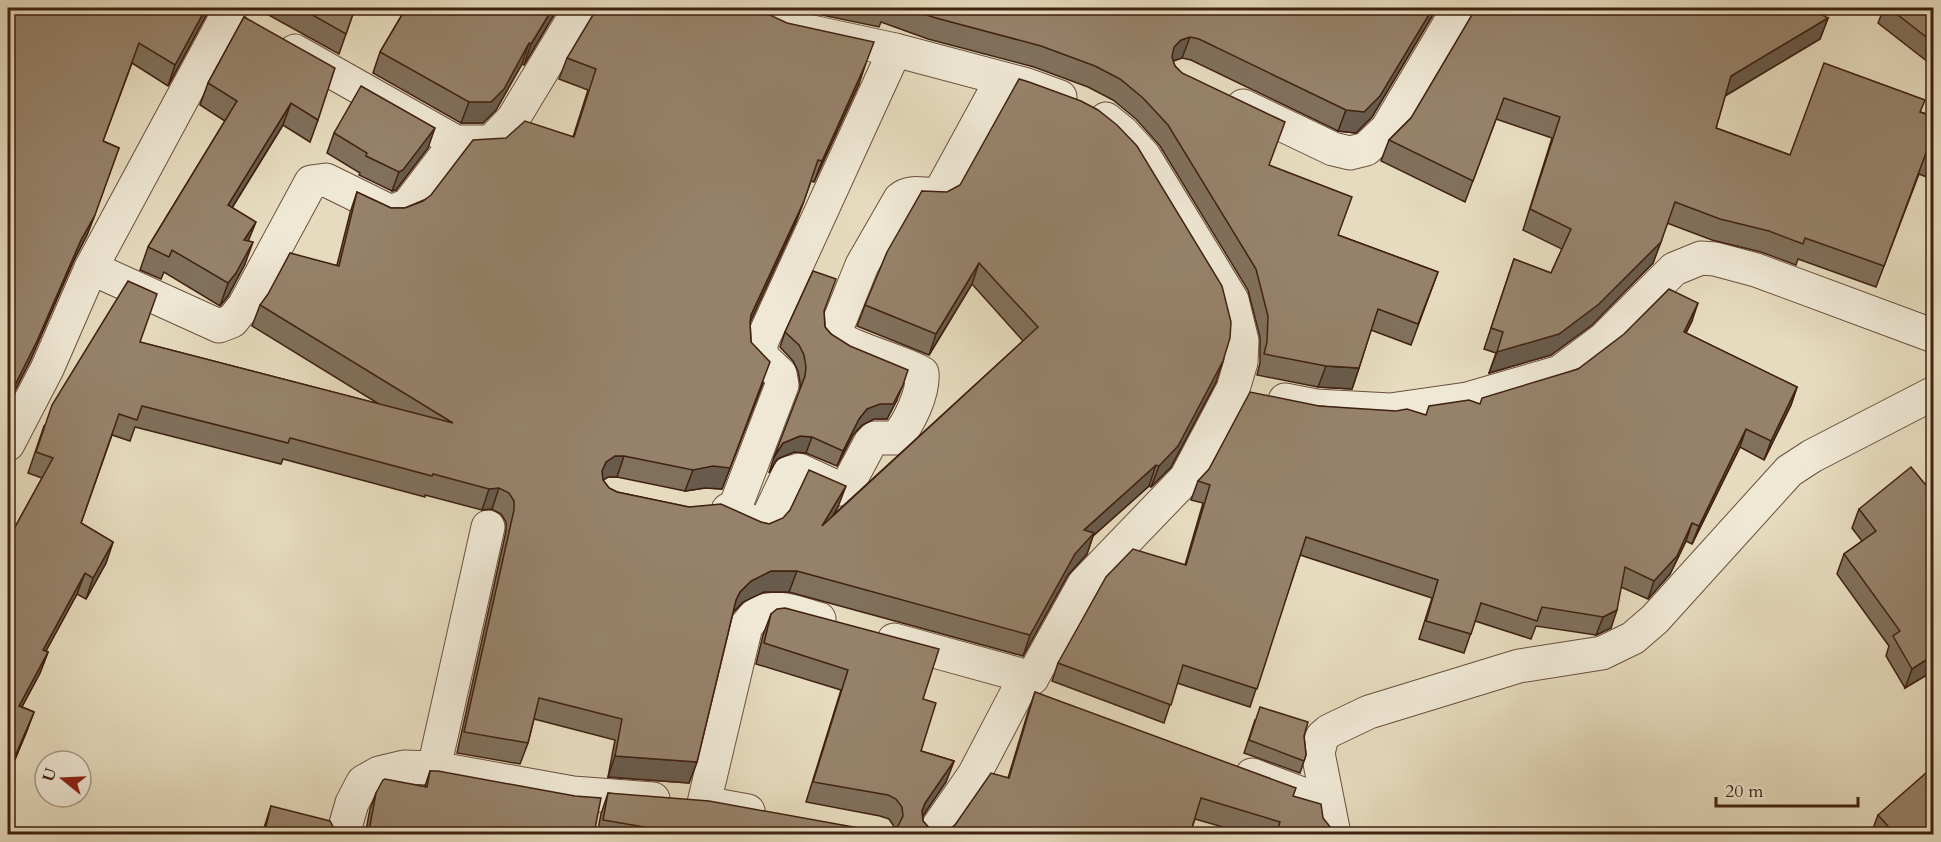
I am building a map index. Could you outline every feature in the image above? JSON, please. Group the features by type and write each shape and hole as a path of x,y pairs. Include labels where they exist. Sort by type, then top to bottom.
{"street":[{"path":"8,444 47,369 91,268 244,21 456,142 491,142 513,119 580,8"},
{"path":"748,8 784,26 894,50 1027,85 1101,115 1122,132 1144,156 1232,300 1242,341 1241,362 1233,389 1186,478 1084,584 1034,690 933,834"},
{"path":"1214,92 1333,149 1359,152 1366,149 1387,129 1459,8"},
{"path":"734,513 782,385 780,374 761,356 761,343 894,50"},
{"path":"696,508 718,507 759,526 764,526 789,473 799,470 840,489 846,488 870,443 879,437 896,438 904,429 922,388 922,373 890,358 844,342 837,335 837,327 862,265 900,198 912,192 938,194 1002,79"},
{"path":"91,268 219,326 232,321 244,306 311,182 326,180 392,212 408,205 456,142"},
{"path":"1233,389 1316,406 1390,410 1467,399 1560,372 1604,339 1674,268 1701,258 1715,259 1756,270 1934,336"},
{"path":"1334,834 1318,753 1322,737 1329,731 1369,712 1519,666 1602,653 1633,638 1655,619 1789,471 1812,456 1934,393"},
{"path":"434,768 488,527"},
{"path":"704,803 746,626 757,614 773,609 784,610 857,630 1034,690"},
{"path":"1228,766 1326,802"},
{"path":"344,834 352,803 363,782 379,774 404,767 434,768 573,793 704,803 779,816"}],"building":[{"path":"8,8 206,8 175,65 139,43 103,141 119,148 95,215 81,240 37,341 14,387 8,384"},
{"path":"300,8 355,8 346,34"},
{"path":"406,8 553,8 531,44 529,43 504,89 491,102 469,102 380,52"},
{"path":"597,8 755,8 787,23 874,42 822,161 818,160 804,201 751,315 751,342 770,362 730,468 713,466 693,470 615,456 606,462 602,471 603,480 609,488 617,492 689,507 721,504 769,524 783,518 790,510 809,470 846,486 822,526 1038,327 979,263 936,334 865,305 887,252 922,191 947,192 960,185 1019,79 1081,101 1098,110 1117,125 1137,146 1222,286 1231,322 1230,338 1223,361 1178,446 1159,466 1156,465 1084,530 1094,533 1075,554 1030,635 797,571 771,571 751,581 740,592 736,600 697,762 615,756 622,719 539,698 528,743 464,732 514,510 514,501 509,493 499,488 489,489 433,474 432,476 290,438 288,443 142,406 137,420 119,414 81,523 113,542 93,578 85,573 43,650 48,652 19,706 34,712 8,773 8,538 53,458 36,452 52,405 128,281 157,294 140,342 453,423 260,305 290,253 339,266 357,192 391,208 405,208 423,201 431,195 473,140 506,138 525,121 574,137 596,69 567,58"},
{"path":"905,8 1433,8 1380,96 1364,112 1346,110 1199,39 1190,37 1181,40 1174,47 1172,57 1175,66 1182,73 1285,122 1269,165 1352,197 1338,235 1438,272 1418,324 1378,309 1359,368 1326,366 1264,354 1268,316 1256,269 1168,125 1143,98 1120,79 1095,66 1041,46"},
{"path":"1476,8 1810,8 1828,18 1731,76 1716,128 1790,155 1824,63 1925,100 1920,112 1934,117 1934,156 1926,153 1884,266 1805,238 1803,244 1769,231 1720,219 1675,202 1661,242 1599,304 1559,334 1497,352 1503,332 1491,328 1514,259 1551,273 1571,229 1530,209 1560,117 1504,98 1473,181 1389,140 1411,118"},
{"path":"1889,8 1934,8 1934,43"},
{"path":"244,17 335,68 318,120 291,103 228,205 256,222 244,240 253,242 228,283 172,250 169,257 148,247 237,101 208,83"},
{"path":"361,86 435,128 403,170 399,172 366,156 367,153 334,133"},
{"path":"813,271 836,279 824,311 825,327 831,334 850,346 908,370 893,404 880,404 867,409 859,419 843,451 812,437 800,436 783,443 774,457 805,376 806,367 799,345 785,332"},
{"path":"1669,289 1698,303 1684,332 1797,387 1771,441 1746,429 1699,526 1692,523 1677,556 1654,581 1625,567 1617,610 1603,617 1542,607 1537,621 1481,603 1471,634 1426,621 1438,580 1306,537 1257,689 1183,665 1171,705 1058,663 1106,577 1133,549 1186,565 1210,485 1198,481 1209,469 1250,392 1319,406 1396,411 1407,409 1426,415 1429,406 1469,400 1480,404 1482,398 1578,369 1624,334"},
{"path":"1911,467 1934,495 1934,658 1932,656 1912,669 1893,636 1900,631 1844,554 1876,531 1859,509"},
{"path":"785,608 939,649 923,699 936,703 921,751 954,761 922,811 923,821 930,829 939,832 948,831 955,825 991,773 1009,778 1035,692 1296,788 1293,796 1321,804 1323,818 1331,828 1329,834 1276,834 1280,822 1201,798 1190,834 685,834 603,820 608,793 709,801 881,832 890,831 898,826 903,816 902,807 896,799 888,795 813,782 848,670 764,643 771,614 777,609"},
{"path":"1260,707 1308,722 1304,736 1306,755 1304,761 1249,740"},
{"path":"1934,766 1934,834 1895,834 1878,815"},
{"path":"430,771 575,796 601,798 594,834 356,834 363,830 369,831 376,793 383,780 427,787"},
{"path":"271,806 330,821 336,832 340,834 264,834"},
{"path":"28,829 26,834 8,834 8,830 18,832"}]}
